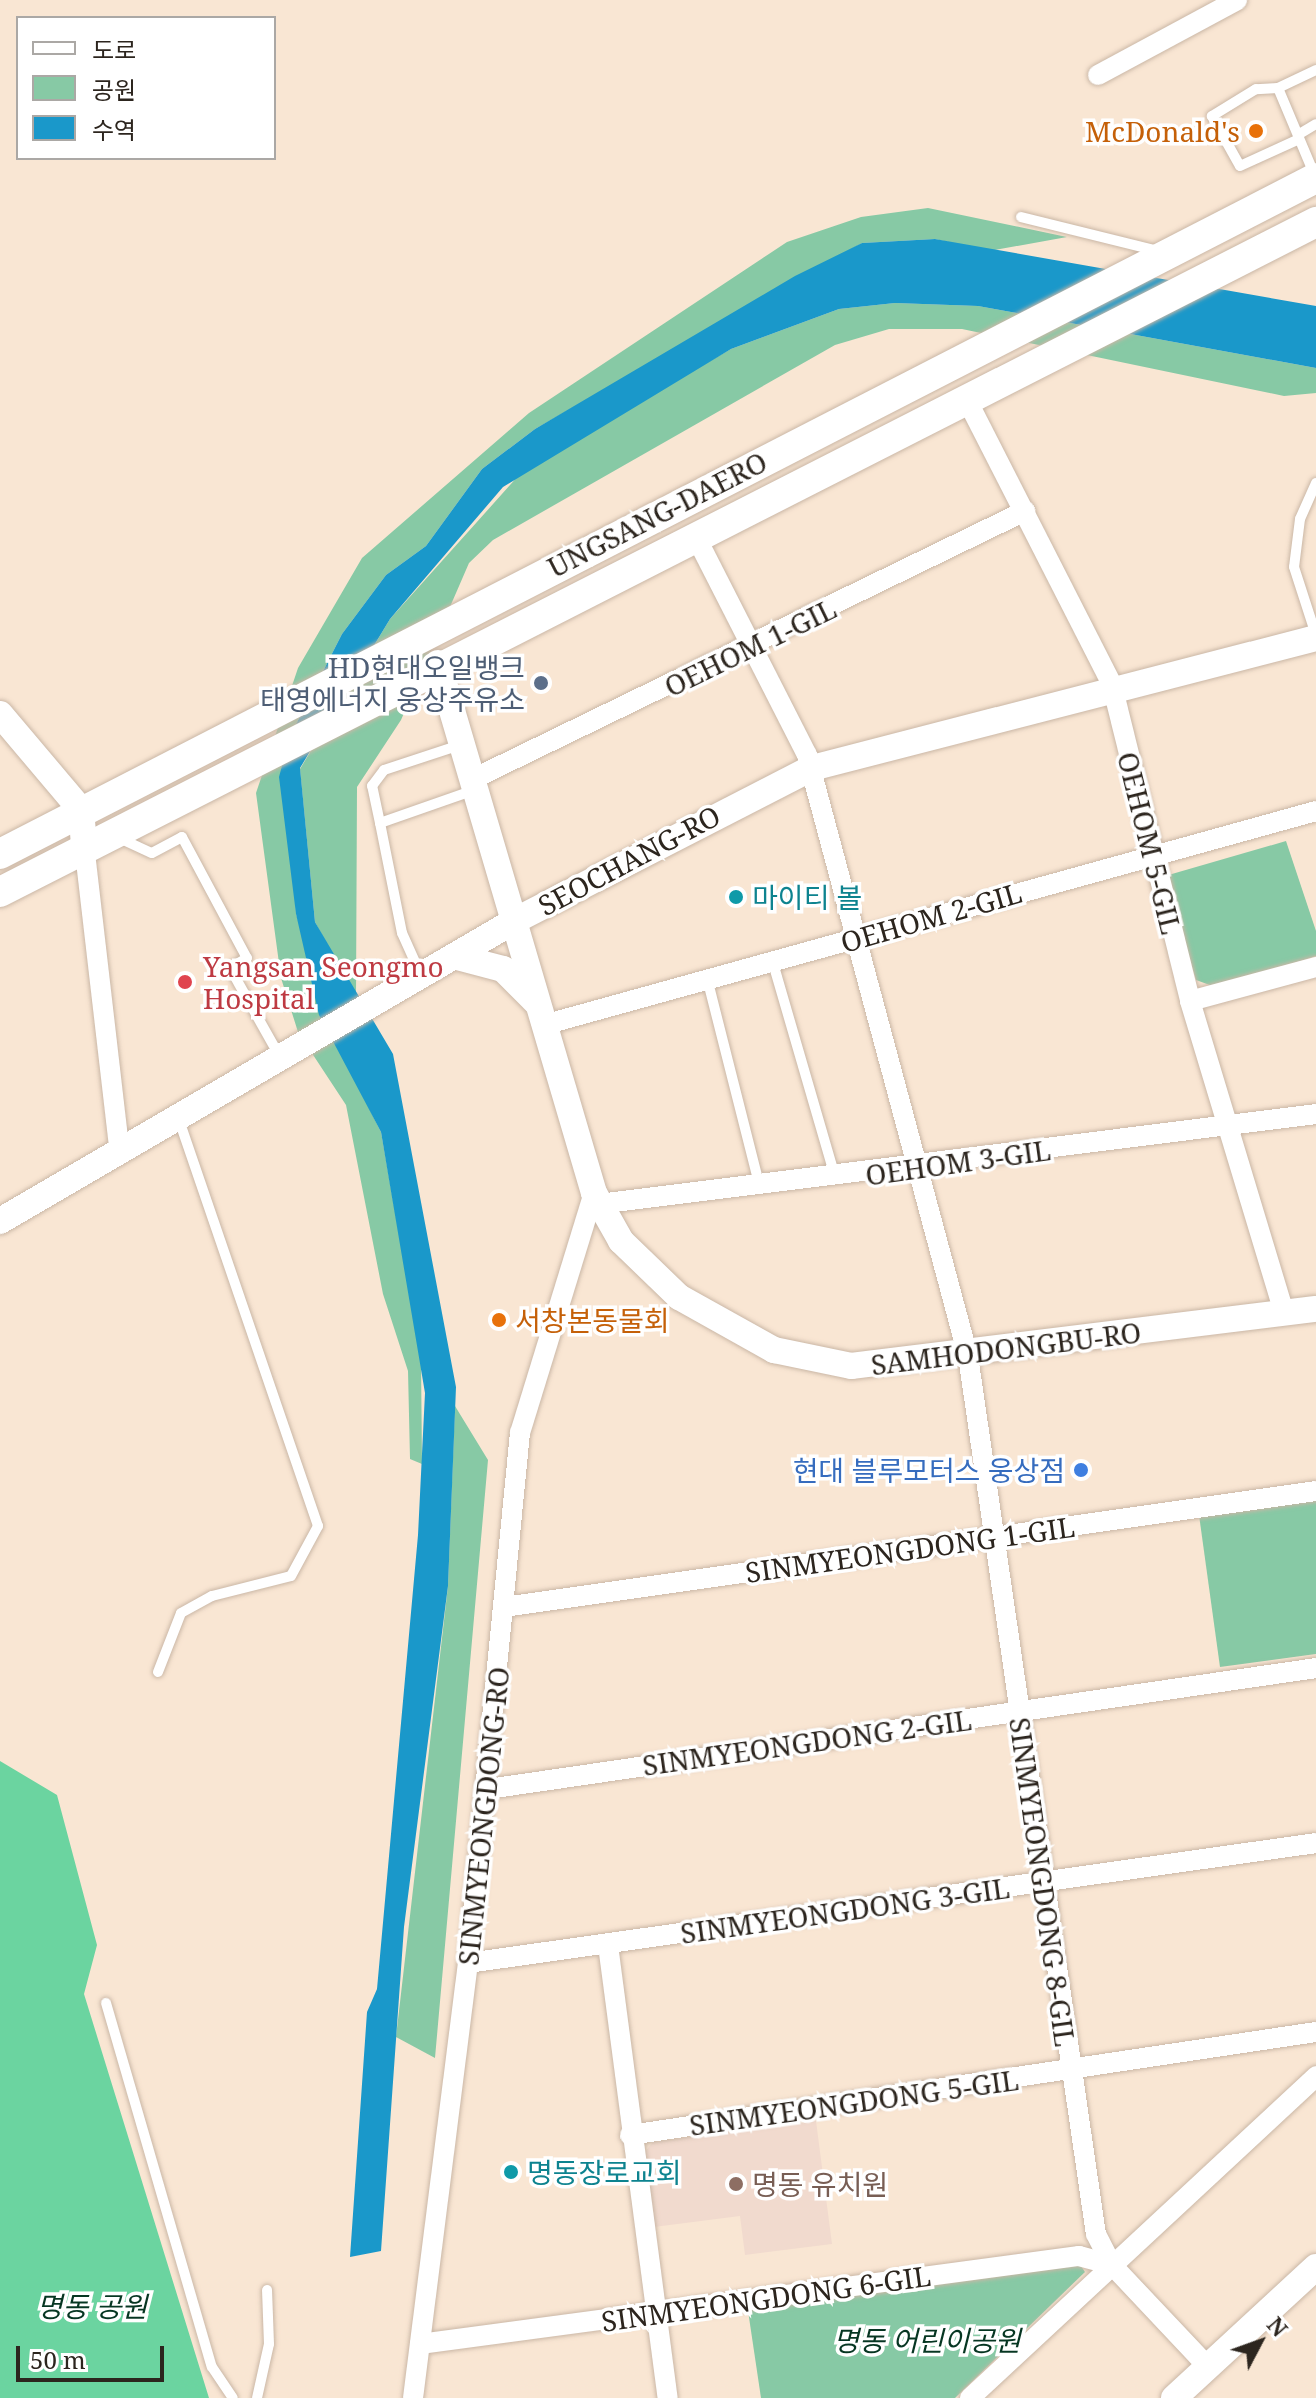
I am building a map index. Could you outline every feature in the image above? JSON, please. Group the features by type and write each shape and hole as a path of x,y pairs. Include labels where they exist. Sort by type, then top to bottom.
{"main road":[{"name":"UNGSANG-DAERO","path":"0,854 1155,256 1316,178"},
{"name":"UNGSANG-DAERO","path":"0,892 96,838 1316,222"}],"street":[{"path":"1098,75 1237,0"},
{"path":"967,400 1112,685"},
{"name":"OEHOM 1-GIL","path":"474,785 1025,511"},
{"name":"SINMYEONGDONG 8-GIL","path":"696,537 812,768 854,938 968,1356 1069,2070 1096,2234 1112,2265 1208,2367"},
{"name":"SEOCHANG-RO","path":"0,1221 418,981 516,920 812,768 1112,685 1316,636"},
{"name":"SAMHODONGBU-RO","path":"430,668 463,744 597,1199 615,1232 679,1297 774,1350 851,1366 968,1356 1316,1309"},
{"name":"OEHOM 5-GIL","path":"1112,685 1190,1001 1284,1313"},
{"path":"0,714 81,810 96,838 120,1154"},
{"name":"OEHOM 2-GIL","path":"545,1018 708,982 854,938 1316,811"},
{"path":"457,957 503,969 545,1018"},
{"path":"1190,1001 1316,967"},
{"name":"OEHOM 3-GIL","path":"597,1199 761,1189 1316,1114"},
{"name":"SINMYEONGDONG-RO","path":"413,2398 488,1789 520,1433 577,1241 597,1199"},
{"path":"577,1241 615,1232"},
{"name":"SINMYEONGDONG 1-GIL","path":"504,1607 1316,1491"},
{"name":"SINMYEONGDONG 2-GIL","path":"488,1789 1316,1668"},
{"name":"SINMYEONGDONG 3-GIL","path":"468,1963 1316,1843"},
{"path":"608,1945 630,2135 668,2398"},
{"name":"SINMYEONGDONG 5-GIL","path":"630,2135 1316,2032"},
{"path":"970,2398 1316,2076"},
{"name":"SINMYEONGDONG 6-GIL","path":"420,2344 1079,2256 1112,2265"},
{"path":"1174,2398 1316,2267"}],"lane":[{"path":"1316,70 1278,88 1256,89 1212,116 1240,166 1316,124"},
{"path":"1278,88 1316,178"},
{"path":"1021,217 1155,256"},
{"path":"1316,483 1300,519 1294,567 1316,636"},
{"path":"418,981 402,933 372,786 384,770 463,744"},
{"path":"380,823 474,785"},
{"path":"96,838 152,853 182,837 247,958 230,968 289,1053"},
{"path":"773,963 835,1179"},
{"path":"708,982 761,1189"},
{"path":"158,1672 181,1613 212,1596 291,1576 311,1551 318,1526 179,1119"},
{"path":"106,2003 212,2367 233,2398"},
{"path":"257,2398 269,2344 267,2290"}],"shaded area":[{"name":"명동 유치원","path":"816,2121 832,2244 745,2255 740,2216 654,2227 644,2153 653,2142"}],"green space":[{"path":"928,208 1067,237 989,251 935,239 862,243 535,429 482,469 426,546 386,575 342,634 290,736 296,914 343,1057 381,1132 421,1359 422,1464 410,1459 408,1371 383,1294 346,1105 298,1032 281,978 256,793 298,668 362,558 529,413 787,242 861,217"},
{"path":"895,303 978,306 1316,368 1316,393 1284,396 962,329 889,329 835,345 493,540 469,563 401,720 357,787 356,997 315,922 300,769 390,619 528,465 731,349 839,309"},
{"path":"1286,841 1316,931 1316,956 1218,988 1196,980 1165,876"},
{"path":"455,1406 488,1460 435,2058 396,2037 448,1586"},
{"path":"1316,1499 1316,1654 1220,1667 1199,1515"},
{"name":"명동 공원","path":"0,1761 57,1795 97,1945 84,1994 209,2398 0,2398"},
{"name":"명동 어린이공원","path":"1077,2260 1085,2272 955,2398 761,2398 747,2304"}],"water":[{"path":"935,239 1316,306 1316,368 978,306 895,303 839,309 731,349 503,487 390,619 300,768 315,922 393,1054 456,1387 448,1586 404,1927 381,2251 350,2257 367,2012 377,1989 418,1535 425,1393 381,1132 319,1015 296,914 279,777 290,736 342,634 386,575 426,546 482,469 535,429 795,276 862,243"}],"place":[{"name":"McDonald's","path":"1256,131"},
{"name":"HD현대오일뱅크 태영에너지 웅상주유소","path":"541,683"},
{"name":"마이티 볼","path":"736,897"},
{"name":"Yangsan Seongmo Hospital","path":"185,982"},
{"name":"서창본동물회","path":"499,1320"},
{"name":"현대 블루모터스 웅상점","path":"1081,1470"},
{"name":"명동장로교회","path":"511,2172"},
{"name":"명동 유치원","path":"736,2184"}]}
